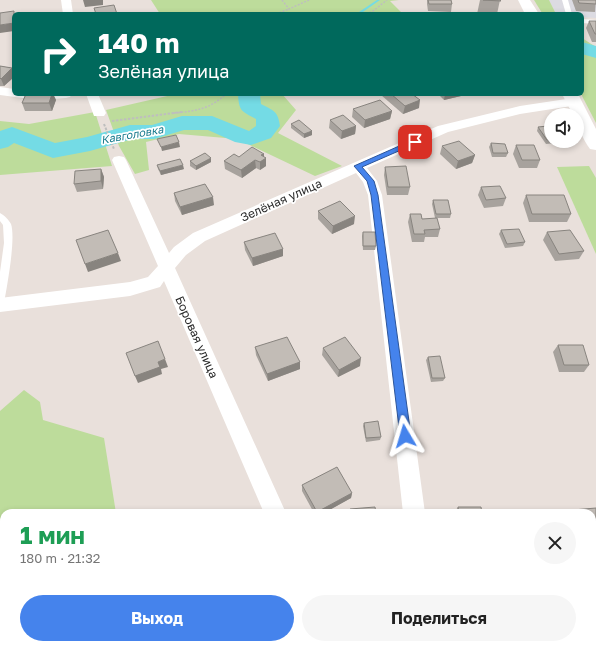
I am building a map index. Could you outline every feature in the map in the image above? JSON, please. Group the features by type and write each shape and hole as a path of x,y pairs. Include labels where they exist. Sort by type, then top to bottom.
{"main road":[{"path":"524,0 531,12"},
{"path":"571,98 596,145"}],"street":[{"path":"66,0 68,12"},
{"path":"0,91 12,93"},
{"path":"93,96 100,113"},
{"name":"Зелёная улица","path":"0,304 130,289 154,282 167,269 180,252 199,237 358,166 443,129 571,98"},
{"name":"Боровая улица","path":"119,160 272,509"},
{"path":"358,166 370,181 375,195 414,509"}],"lane":[{"path":"565,0 568,12"},
{"path":"584,21 596,22"},
{"path":"0,216 7,225 8,243 0,304"}],"path":[{"path":"282,0 289,9"},
{"path":"281,12 309,0"},
{"path":"371,12 387,0"},
{"path":"110,121 192,111 215,104 224,96"},
{"path":"108,132 112,144"}],"shaded area":[{"path":"549,0 596,0 596,18 584,17 584,12 555,12"}],"green space":[{"path":"151,0 399,0 390,1 401,12 159,12"},
{"path":"534,0 549,0 555,12 541,12"},
{"path":"584,39 596,47 596,123 582,96 584,96"},
{"path":"167,96 284,96 296,110 278,133 342,166 315,176 237,139 179,134 146,142 149,170 135,174 119,146 106,110"},
{"path":"95,112 112,166 0,175 0,121 29,124"},
{"path":"589,166 596,178 596,254 557,167"},
{"path":"24,390 40,402 43,420 104,438 115,509 0,509 0,411"}],"building":[{"path":"428,0 451,0 452,4 429,4"},
{"path":"578,0 596,0 596,4 579,3"},
{"path":"114,5 116,12 95,12 94,8"},
{"path":"14,11 12,12 12,23 0,25 0,13"},
{"path":"589,21 596,21 596,34 595,34"},
{"path":"0,66 12,68 1,79 0,78"},
{"path":"25,96 51,96 49,103 22,103"},
{"path":"393,96 415,96 420,100 405,106"},
{"path":"380,100 392,111 365,120 353,109"},
{"path":"343,115 356,126 342,131 330,120"},
{"path":"299,120 312,131 304,134 291,124"},
{"path":"544,126 544,136 538,127"},
{"path":"176,135 179,142 161,147 157,139"},
{"path":"459,141 475,155 458,161 442,146"},
{"path":"491,143 505,144 508,153 493,153"},
{"path":"516,145 534,145 540,160 522,160"},
{"path":"252,147 264,154 261,155 266,158 260,162 255,160 241,170 224,161 234,154 239,157"},
{"path":"205,153 211,158 196,166 190,161"},
{"path":"180,159 183,165 160,171 157,165"},
{"path":"406,166 410,187 388,187 385,167"},
{"path":"101,169 101,181 74,184 75,171"},
{"path":"205,184 213,197 180,207 174,193"},
{"path":"500,186 506,198 486,200 481,187"},
{"path":"526,195 564,195 571,214 532,214"},
{"path":"433,200 448,200 451,214 436,214"},
{"path":"340,201 355,216 333,226 318,211"},
{"path":"410,214 421,214 422,219 437,218 440,229 424,230 425,234 414,234"},
{"path":"519,229 525,242 507,244 501,230"},
{"path":"108,230 118,253 85,264 76,240"},
{"path":"570,230 584,251 559,254 547,232"},
{"path":"363,232 375,232 376,246 363,246"},
{"path":"275,233 283,249 252,258 244,242"},
{"path":"287,337 300,362 267,374 255,347"},
{"path":"345,337 361,358 339,370 323,348"},
{"path":"158,341 165,359 158,362 160,367 135,376 126,353"},
{"path":"558,345 583,345 589,365 564,365"},
{"path":"440,356 445,378 432,378 428,357"},
{"path":"378,421 381,437 366,438 364,423"},
{"path":"337,467 352,493 323,509 315,509 302,485"},
{"path":"375,507 375,509 350,509"},
{"path":"458,507 481,507 481,509 458,509"}],"waterway":[{"path":"361,12 379,0"},
{"path":"584,49 596,52"},
{"name":"Кавголовка","path":"0,142 12,134 53,151 90,144 130,132 154,132 182,123 212,123 243,137 251,138 263,133 268,126 267,116 250,107 249,96"}],"route":[{"path":"405,436 375,195 370,181 358,166 415,142"}]}
